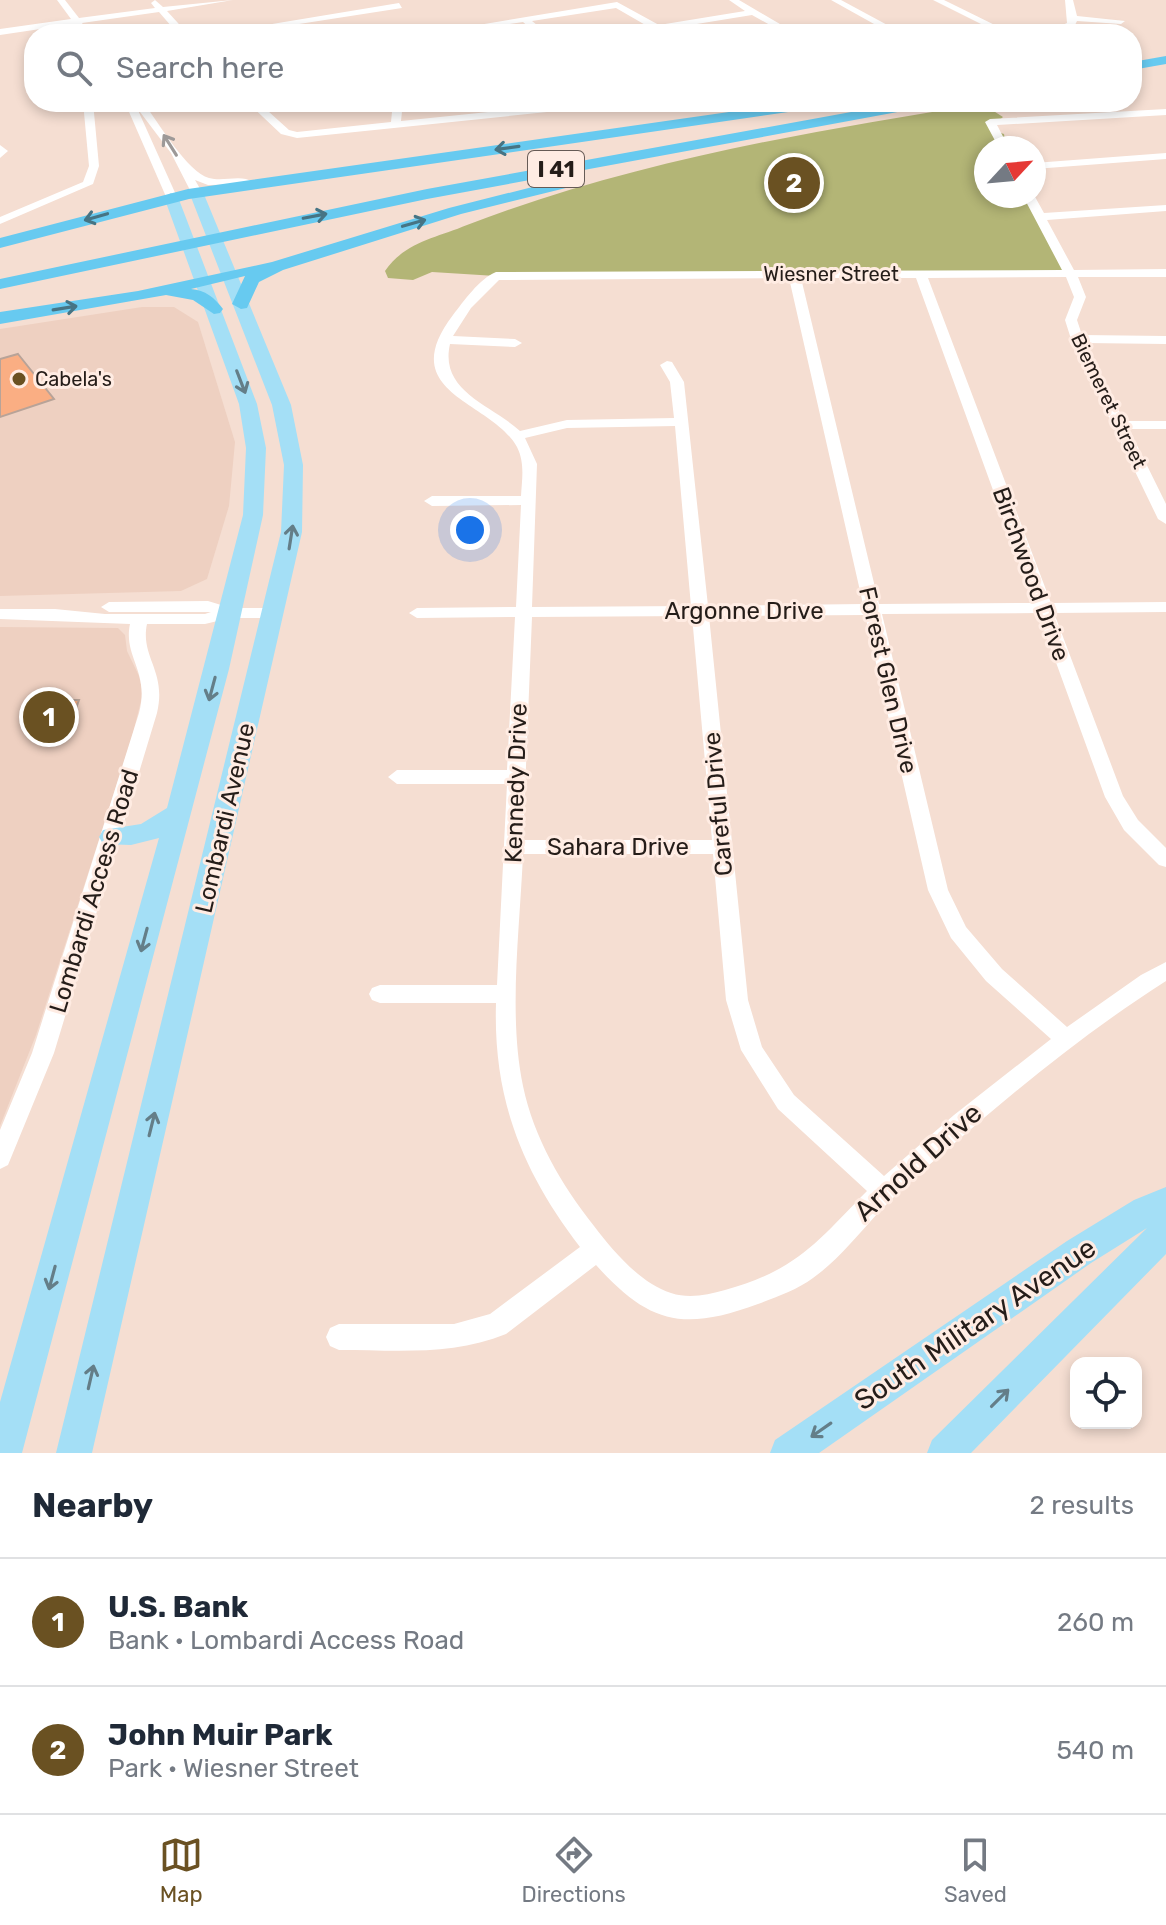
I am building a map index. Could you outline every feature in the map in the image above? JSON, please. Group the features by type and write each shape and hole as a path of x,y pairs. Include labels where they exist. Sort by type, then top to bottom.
{"highway":[{"path":"1142,51 1166,47"},
{"path":"1142,64 1166,60"},
{"path":"0,243 196,192 763,112"},
{"name":"I 41","path":"0,269 161,241 545,157 798,112"},
{"path":"0,318 204,283 455,211 667,158 875,112"},
{"name":"I 41","path":"234,225 875,112"},
{"name":"I 41","path":"0,284 161,241"},
{"path":"241,304 255,277 313,254"},
{"path":"130,297 190,293 202,297 214,309"}],"main road":[{"name":"Lombardi Avenue","path":"74,1453 293,527 294,460 279,392 196,192"},
{"name":"Lombardi Avenue","path":"4,1453 179,812 253,515 256,448 246,395 171,197"},
{"path":"112,837 140,836 161,827 179,812"},
{"path":"140,836 165,861"},
{"name":"South Military Avenue","path":"788,1453 1079,1252 1145,1211 1166,1202"},
{"name":"South Military Avenue","path":"959,1445 1166,1230"}],"street":[{"path":"61,0 77,23"},
{"path":"152,0 174,24"},
{"path":"72,24 229,0"},
{"path":"733,0 775,24"},
{"path":"835,0 880,24"},
{"path":"937,0 987,24"},
{"path":"1069,0 1071,24"},
{"path":"492,24 617,5 651,24"},
{"path":"281,24 399,6"},
{"path":"697,24 754,12"},
{"path":"1073,18 1121,21"},
{"path":"524,19 530,24"},
{"path":"425,20 428,24"},
{"path":"0,35 24,32"},
{"path":"0,221 88,184 94,166 89,112"},
{"path":"134,112 171,197"},
{"path":"146,112 161,131 196,192"},
{"path":"263,112 285,132 297,135 520,112"},
{"path":"396,125 397,112"},
{"path":"998,136 990,122 1166,112"},
{"path":"0,148 3,151 0,155"},
{"path":"1046,165 1166,156"},
{"path":"186,171 195,178 214,183 271,181"},
{"name":"Biemeret Street","path":"1036,208 1080,297 1071,320 1077,339 1164,512"},
{"path":"1041,217 1166,208"},
{"name":"Wiesner Street","path":"445,340 459,312 496,276 1166,273"},
{"name":"Forest Glen Drive","path":"794,274 938,890 958,932 994,975 1066,1039"},
{"name":"Birchwood Drive","path":"921,274 1114,797 1131,825 1166,860"},
{"path":"1077,339 1166,340"},
{"path":"515,343 445,340 441,368 450,386 518,436 567,424 681,422"},
{"name":"Careful Drive","path":"667,365 677,382 737,1000 752,1050 786,1102 884,1191"},
{"path":"1120,425 1166,425"},
{"name":"Kennedy Drive","path":"518,436 530,464 507,994 507,1059 513,1093 526,1135 545,1176 571,1217 597,1249 656,1300"},
{"path":"432,501 528,500"},
{"path":"55,614 82,608 193,606 208,606 230,613"},
{"name":"Argonne Drive","path":"417,613 1166,607"},
{"path":"0,614 205,619 230,613 273,613"},
{"name":"Lombardi Access Road","path":"0,1158 39,1067 112,837 153,688 136,647 140,619"},
{"path":"397,777 517,777"},
{"name":"Sahara Drive","path":"514,847 722,847"},
{"name":"Arnold Drive","path":"656,1300 686,1309 724,1304 802,1271 975,1108 1066,1039 1166,970"},
{"path":"380,994 507,994"},
{"path":"339,1337 454,1337 497,1325 597,1249"}],"shaded area":[{"path":"142,307 174,307 198,322 235,442 229,506 207,579 181,591 0,596 0,329"},
{"path":"0,627 118,628 125,635 127,651 143,693 132,737 36,1035 0,1126"}],"green space":[{"path":"933,112 995,112 1003,117 995,124 995,131 1004,136 974,136 974,208 1035,208 1070,273 496,276 432,272 413,280 388,278 385,271 402,253 422,242 529,203 656,166 785,138"}],"building":[{"name":"Cabela's","path":"18,354 54,399 0,417 0,359"},
{"path":"32,700 79,700 71,722 60,723 55,736 39,736 43,723 24,723"}],"place":[{"name":"John Muir Park","path":"794,183"},
{"name":"Cabela's","path":"19,379"},
{"name":"U.S. Bank","path":"49,717"}]}
